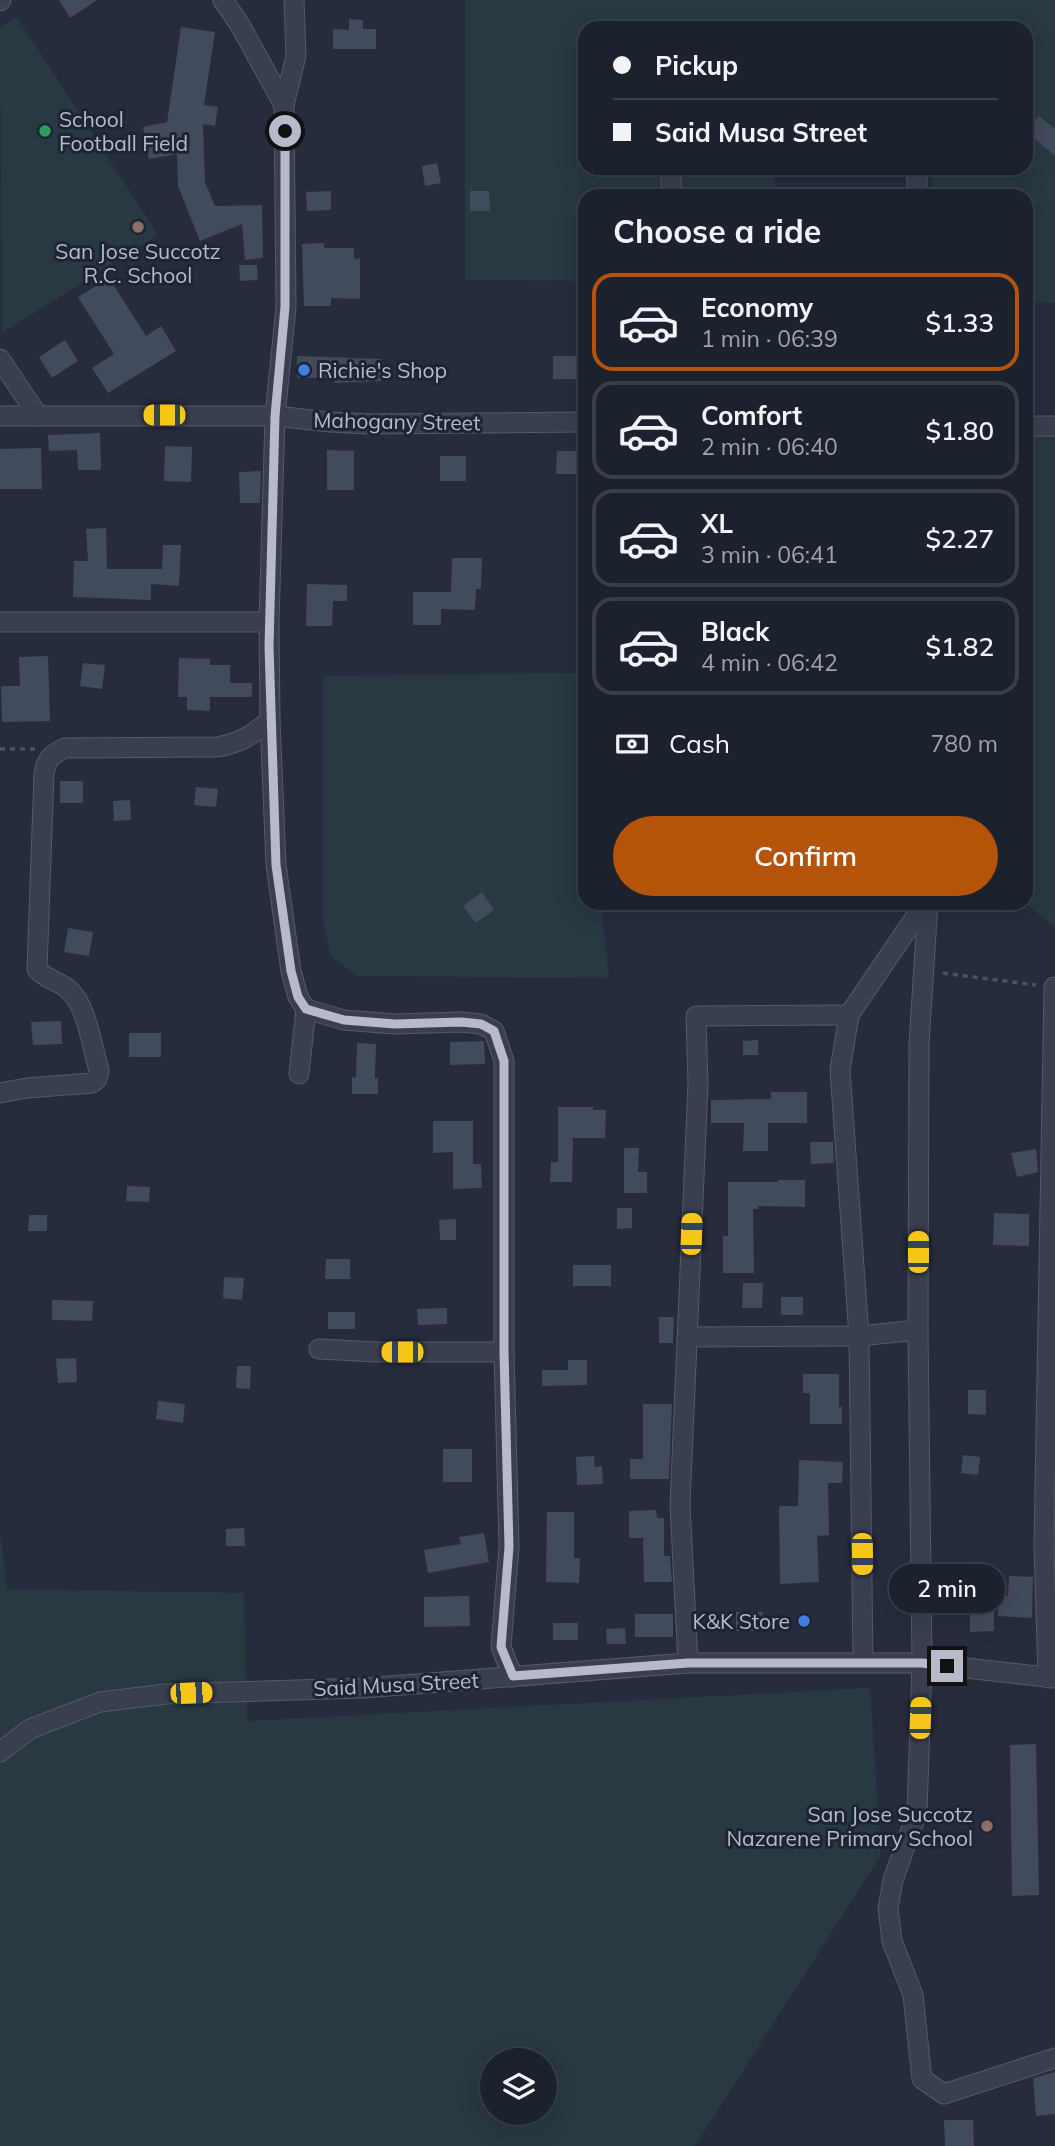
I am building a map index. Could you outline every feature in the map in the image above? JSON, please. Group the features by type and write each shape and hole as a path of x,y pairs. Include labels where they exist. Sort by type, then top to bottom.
{"street":[{"path":"223,0 240,25 284,106"},
{"path":"294,0 296,56 284,106 285,307 275,416 269,622 276,865 291,971 298,997 306,1009 299,1074"},
{"path":"0,359 38,416"},
{"name":"Mahogany Street","path":"0,416 275,416 370,424 578,422"},
{"path":"1033,426 1055,426"},
{"path":"0,622 269,622"},
{"path":"0,1093 92,1083 97,1079 99,1070 80,1005 74,995 37,969 44,774 52,754 65,748 217,747 245,740 270,720"},
{"path":"863,1663 859,1336 841,1070 849,1015 922,910"},
{"path":"927,910 919,1044 918,1330 922,1663 917,1813 893,1880 888,1908 892,1941 913,1995 922,2080 944,2094 1055,2058"},
{"path":"1052,1678 1050,1545 1054,987"},
{"path":"306,1009 344,1020 395,1024 481,1024 494,1031 504,1061 504,1352 509,1547 501,1647 513,1676"},
{"path":"688,1663 680,1505 698,1084 696,1016 849,1015"},
{"path":"688,1337 859,1336 918,1330"},
{"path":"319,1349 504,1352"},
{"name":"Said Musa Street","path":"0,1752 30,1729 100,1702 166,1694 363,1688 688,1663 922,1663 1052,1678"}],"path":[{"path":"925,970 1054,987"}],"shaded area":[{"path":"465,0 1055,0 1055,303 1033,302 1033,189 932,189 932,175 1033,175 1033,21 578,21 578,175 775,175 775,189 578,189 578,281 465,280"},
{"name":"School Football Field","path":"17,17 158,235 2,333 0,28"},
{"path":"1055,433 1055,928 1033,910 1033,434"},
{"path":"578,673 578,910 602,910 609,978 358,976 331,956 323,921 323,676"},
{"path":"0,1531 7,1589 244,1593 247,1721 870,1688 881,1855 695,2146 0,2146"}],"building":[{"path":"59,0 97,0 70,18"},
{"path":"349,19 363,20 363,29 376,29 376,49 333,49 333,29 349,30"},
{"path":"181,27 215,32 204,105 218,107 215,126 203,124 205,182 215,206 262,205 263,258 245,260 242,224 200,241 178,186 177,154 149,159 143,127 167,122"},
{"path":"1039,116 1055,129 1055,156 1033,137 1033,123"},
{"path":"437,163 441,183 425,186 422,166"},
{"path":"331,191 331,210 307,211 306,192"},
{"path":"470,191 489,191 490,211 470,211"},
{"path":"324,243 324,248 354,248 354,259 360,258 360,299 331,298 331,306 304,306 302,244"},
{"path":"239,265 257,265 258,280 240,281"},
{"path":"109,278 146,336 161,326 176,351 108,393 92,368 114,354 78,297"},
{"path":"65,340 78,361 52,378 39,357"},
{"path":"297,356 381,359 381,381 335,383 335,378 297,378"},
{"path":"553,356 578,356 578,379 553,379"},
{"path":"100,433 101,470 78,470 77,450 49,451 48,435"},
{"path":"165,446 192,447 191,482 164,481"},
{"path":"41,448 42,489 0,489 0,449"},
{"path":"327,450 354,451 354,490 327,490"},
{"path":"557,451 578,451 578,474 556,474"},
{"path":"440,456 466,456 466,481 440,481"},
{"path":"261,471 260,503 240,503 239,472"},
{"path":"106,528 107,569 162,569 163,545 181,545 179,586 151,584 151,600 73,597 74,561 88,561 86,529"},
{"path":"452,558 482,558 481,589 476,589 475,610 441,609 441,625 413,625 413,592 451,592"},
{"path":"307,584 347,585 347,601 333,601 332,626 306,626"},
{"path":"48,656 50,721 2,722 1,686 20,686 19,657"},
{"path":"179,658 210,659 210,665 230,665 230,683 252,683 252,697 210,697 210,711 187,710 187,697 178,697"},
{"path":"83,663 105,665 102,689 80,686"},
{"path":"60,781 83,781 83,803 60,803"},
{"path":"196,787 218,789 216,807 194,805"},
{"path":"130,800 131,820 114,821 113,801"},
{"path":"482,892 494,910 476,923 463,906"},
{"path":"68,928 93,932 89,956 64,952"},
{"path":"61,1021 62,1044 33,1045 31,1022"},
{"path":"129,1033 161,1033 161,1057 129,1057"},
{"path":"758,1040 758,1055 743,1055 743,1041"},
{"path":"484,1041 485,1064 450,1065 450,1042"},
{"path":"357,1043 376,1044 375,1078 378,1078 378,1094 352,1094 352,1077 356,1078"},
{"path":"771,1092 807,1092 807,1123 768,1123 768,1151 743,1151 744,1123 711,1123 711,1100 771,1099"},
{"path":"558,1107 593,1107 593,1110 606,1110 605,1138 573,1138 572,1182 550,1182 551,1162 558,1162"},
{"path":"433,1121 473,1121 473,1164 481,1164 482,1188 453,1189 453,1152 433,1153"},
{"path":"810,1142 833,1142 834,1163 811,1164"},
{"path":"624,1148 639,1148 638,1172 647,1172 647,1193 624,1193"},
{"path":"1036,1149 1038,1172 1017,1177 1011,1153"},
{"path":"805,1180 805,1207 758,1206 758,1209 753,1209 754,1273 723,1273 723,1236 728,1236 728,1182"},
{"path":"127,1186 150,1187 149,1202 126,1201"},
{"path":"617,1208 632,1208 632,1228 617,1229"},
{"path":"994,1213 1029,1214 1029,1246 993,1245"},
{"path":"29,1215 47,1215 47,1231 28,1231"},
{"path":"456,1219 456,1240 440,1240 439,1220"},
{"path":"326,1259 350,1259 350,1279 325,1279"},
{"path":"573,1265 611,1265 611,1286 573,1286"},
{"path":"224,1277 244,1278 242,1300 223,1298"},
{"path":"743,1283 763,1283 762,1308 742,1308"},
{"path":"781,1297 803,1297 803,1315 781,1315"},
{"path":"52,1300 93,1301 92,1321 52,1320"},
{"path":"447,1308 447,1324 418,1325 417,1309"},
{"path":"328,1312 355,1312 355,1329 328,1329"},
{"path":"659,1317 674,1317 673,1343 659,1343"},
{"path":"76,1358 77,1382 58,1383 56,1359"},
{"path":"568,1360 587,1360 587,1385 542,1386 542,1370 568,1370"},
{"path":"237,1366 251,1366 250,1389 236,1388"},
{"path":"803,1374 839,1374 842,1424 810,1424 810,1393 803,1393"},
{"path":"968,1390 986,1390 986,1415 968,1414"},
{"path":"158,1401 185,1404 183,1423 156,1419"},
{"path":"643,1404 672,1404 669,1479 630,1479 630,1459 643,1459"},
{"path":"443,1449 472,1449 472,1482 443,1482"},
{"path":"963,1455 980,1457 978,1475 961,1473"},
{"path":"594,1456 595,1467 602,1466 603,1484 577,1485 576,1457"},
{"path":"799,1460 843,1462 842,1483 828,1483 829,1535 817,1536 819,1582 780,1584 779,1506 798,1506"},
{"path":"656,1510 657,1518 664,1518 664,1556 670,1556 672,1582 644,1582 643,1538 629,1538 629,1511"},
{"path":"547,1512 574,1512 574,1558 580,1558 579,1583 546,1582"},
{"path":"244,1528 245,1546 226,1546 226,1529"},
{"path":"484,1533 489,1562 428,1573 424,1550 461,1544 459,1537"},
{"path":"1009,1576 1033,1577 1032,1618 998,1616 999,1596 1008,1596"},
{"path":"469,1596 470,1626 424,1627 424,1597"},
{"path":"970,1610 994,1610 994,1631 970,1632"},
{"path":"736,1612 763,1612 763,1631 736,1631"},
{"path":"635,1614 673,1614 673,1637 635,1637"},
{"path":"553,1623 578,1623 578,1640 553,1640"},
{"path":"625,1628 626,1644 607,1644 606,1629"},
{"path":"1036,1744 1039,1895 1012,1896 1010,1745"},
{"path":"1055,2072 1055,2114 1036,2116 1033,2078"},
{"path":"944,2120 973,2120 974,2146 945,2146"}],"place":[{"name":"School Football Field","path":"45,131"},
{"name":"San Jose Succotz R.C. School","path":"138,227"},
{"name":"Richie's Shop","path":"304,370"},
{"name":"K&K Store","path":"804,1621"},
{"name":"San Jose Succotz Nazarene Primary School","path":"987,1826"}],"route":[{"path":"285,131 285,307 275,416 269,647 276,865 291,971 298,997 306,1009 344,1020 395,1024 481,1024 494,1031 500,1046 504,1061 504,1352 509,1547 501,1647 513,1676 688,1663 922,1663 947,1666"}]}
